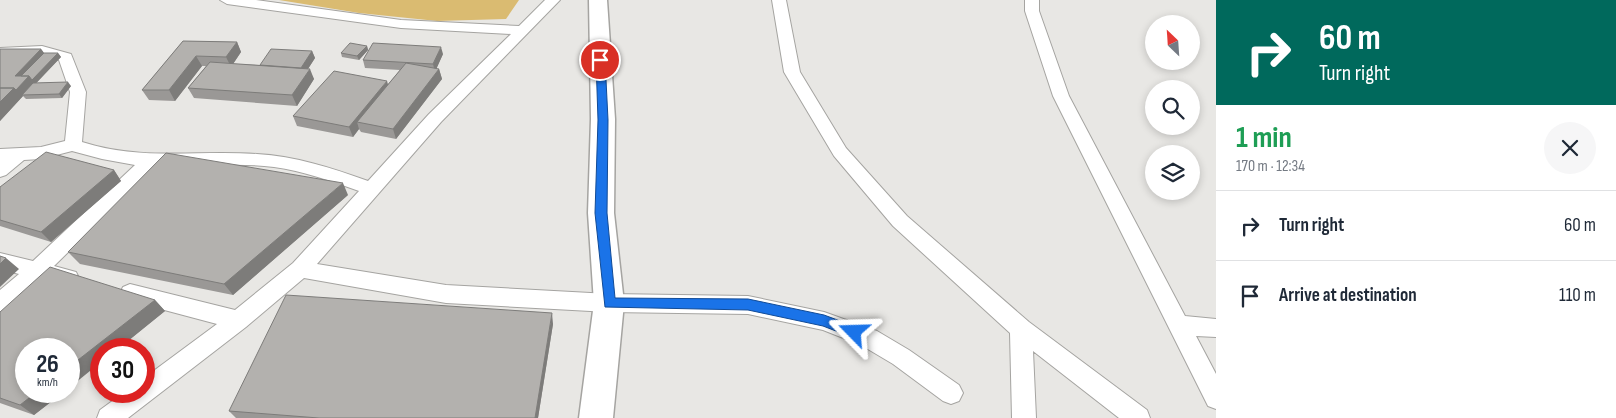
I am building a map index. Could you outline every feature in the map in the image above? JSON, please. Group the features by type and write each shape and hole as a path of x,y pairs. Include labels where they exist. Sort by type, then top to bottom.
{"street":[{"path":"227,0 401,24 522,30"},
{"path":"109,418 238,320 300,269 452,99 553,0"},
{"path":"596,418 610,303 601,213 603,120 598,0"},
{"path":"779,0 792,72 840,152 900,221 1021,329 1138,418"},
{"path":"1032,0 1032,11 1060,96 1216,398"},
{"path":"0,52 42,49 66,57 78,92 74,145"},
{"path":"0,155 18,156 41,153 74,145 96,153 151,161 232,159 272,161 307,168 371,189"},
{"path":"0,171 18,156"},
{"path":"0,304 151,161"},
{"path":"0,261 85,282"},
{"path":"300,269 446,294 610,303 748,305 824,320 869,338 901,357 951,393"},
{"path":"114,289 238,320"},
{"path":"1177,325 1216,328"},
{"path":"1021,329 1024,418"}],"shaded area":[{"path":"279,0 519,0 506,19 437,21 359,13"}],"building":[{"path":"183,41 237,42 226,57 196,56 169,90 142,90"},
{"path":"350,43 367,46 357,56 341,53"},
{"path":"373,43 441,47 433,64 363,60"},
{"path":"0,49 41,49 15,76 29,76 16,90 14,88 0,88"},
{"path":"271,49 312,51 301,68 260,65"},
{"path":"44,53 58,53 32,80 29,76 21,76"},
{"path":"210,62 310,69 292,95 188,88"},
{"path":"406,63 439,69 393,129 357,122"},
{"path":"334,71 387,81 349,127 293,116"},
{"path":"68,82 59,94 22,95 33,83"},
{"path":"0,88 14,88 0,102"},
{"path":"46,152 114,170 41,232 0,220 0,187"},
{"path":"166,153 343,183 224,284 68,252"},
{"path":"0,256 6,258 0,264"},
{"path":"50,267 155,300 106,338 90,338 90,351 80,358 80,338 15,338 15,403 23,403 20,405 0,398 0,312"},
{"path":"286,295 552,313 535,418 319,418 229,411"}],"route":[{"path":"600,60 603,120 601,213 610,303 748,305 824,320 854,332"}]}
